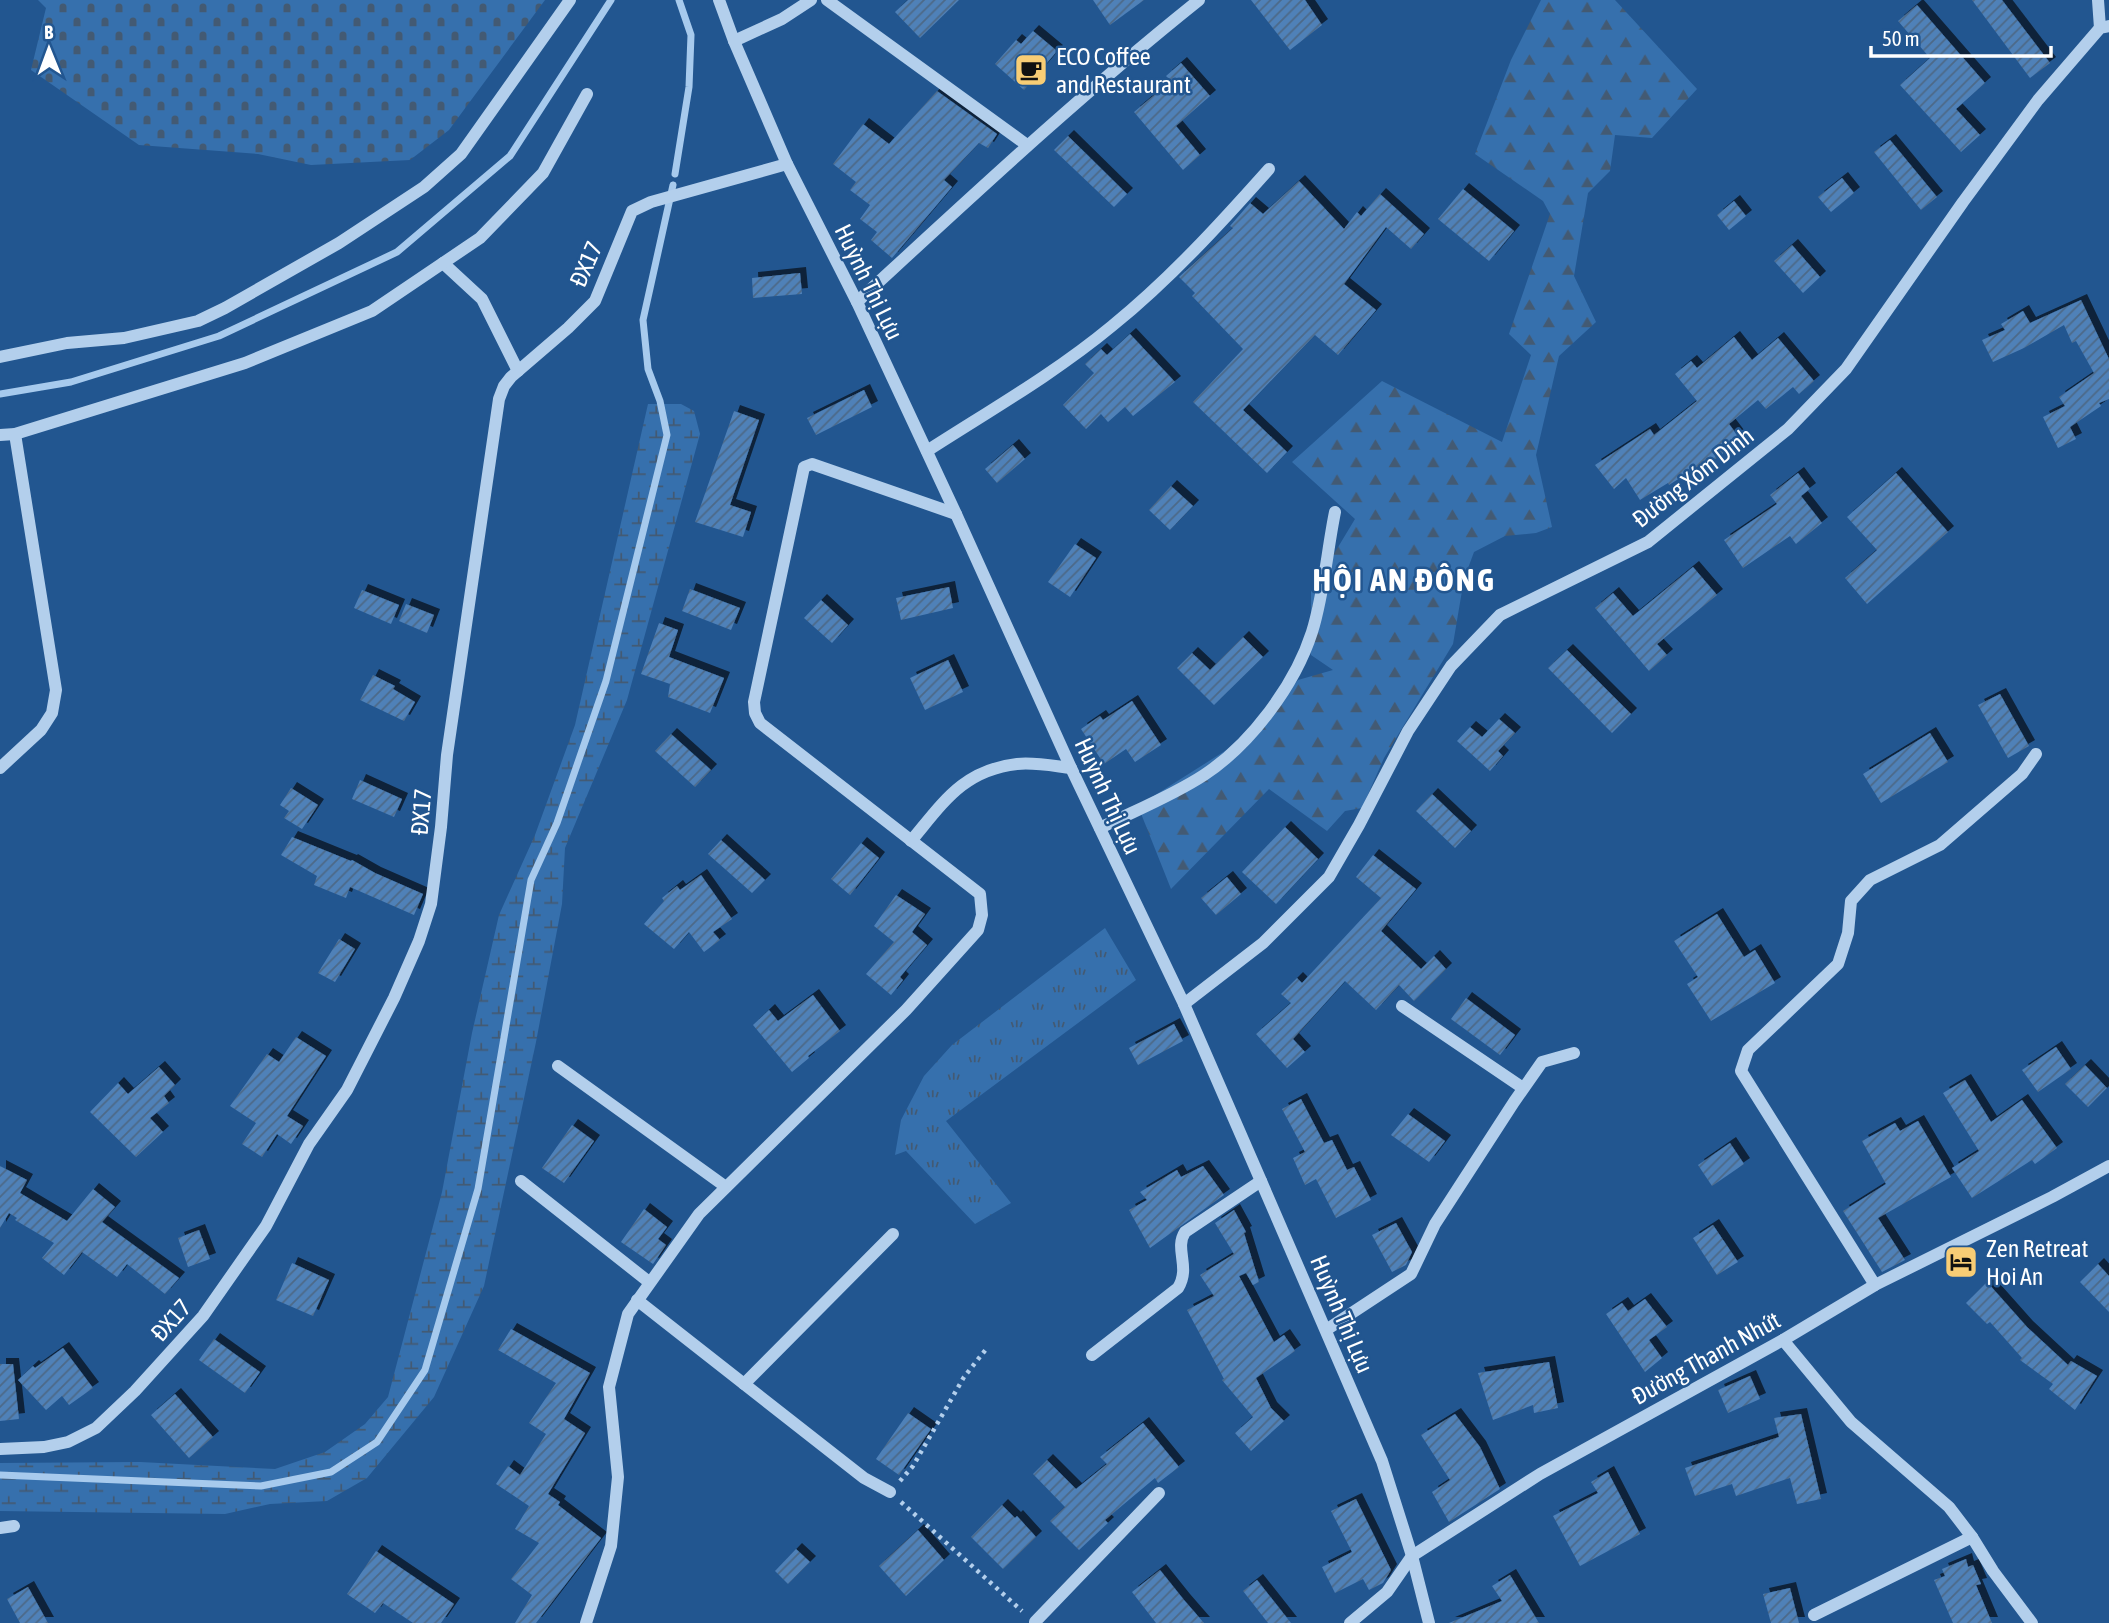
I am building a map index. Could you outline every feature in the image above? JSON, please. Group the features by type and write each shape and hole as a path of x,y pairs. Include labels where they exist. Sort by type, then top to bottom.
{"street":[{"path":"0,357 67,343 124,338 198,321 225,309 339,243 424,187 461,154 570,0"},
{"name":"Huỳnh Thị Lựu","path":"719,0 787,164 857,302 957,514 1071,768 1184,1004 1382,1461 1412,1556 1429,1623"},
{"path":"734,41 782,19 811,0"},
{"path":"827,0 1027,145"},
{"path":"857,302 1027,145 1121,63 1199,0"},
{"path":"2098,0 2104,27"},
{"name":"Đường Xóm Dinh","path":"1184,1004 1263,943 1329,877 1429,698 1451,666 1500,615 1648,542 1788,429 1846,369 2038,100 2104,27"},
{"path":"0,435 15,434 245,363 372,311 480,238 543,173 587,94"},
{"name":"ĐX17","path":"0,1449 44,1447 68,1442 96,1428 135,1391 203,1316 266,1226 309,1144 347,1090 394,998 419,941 431,904 447,755 499,400 504,386 595,301 632,211 650,202 787,164"},
{"path":"927,451 1043,377 1113,326 1199,246 1269,169"},
{"path":"443,263 482,299 518,371"},
{"path":"0,768 41,730 52,713 56,690 15,434"},
{"path":"586,1623 611,1546 618,1477 609,1388 628,1314 699,1214 906,1010 978,930 982,915 980,894 760,723 754,713 754,702 804,467 812,464 957,514"},
{"path":"1100,828 1203,776 1242,744 1264,718 1295,673 1305,652 1316,614 1335,512"},
{"path":"1875,1285 1741,1071 1748,1050 1838,964 1848,933 1851,901 1870,880 1940,845 2021,774 2036,754"},
{"path":"911,841 957,787 986,770 1019,763 1071,768"},
{"path":"1402,1006 1522,1088"},
{"path":"1325,1330 1411,1274 1435,1224 1522,1088 1542,1062 1574,1053"},
{"path":"558,1066 726,1188"},
{"name":"Đường Thanh Nhứt","path":"1350,1623 1387,1592 1412,1556 1540,1474 1783,1340 1875,1285 2109,1166"},
{"path":"521,1181 649,1282"},
{"path":"1092,1355 1178,1288 1185,1270 1180,1242 1185,1231 1261,1181"},
{"path":"744,1384 893,1234"},
{"path":"637,1300 864,1478 890,1492"},
{"path":"1783,1340 1851,1422 1949,1507 2032,1623"},
{"path":"1035,1622 1159,1493"},
{"path":"0,1528 14,1526"},
{"path":"1814,1615 1972,1537"}],"path":[{"path":"987,1348 964,1377 913,1466 890,1492 1035,1622"}],"green space":[{"path":"38,0 545,0 449,130 410,160 311,165 258,154 139,145 31,70 46,8"},
{"path":"1541,0 1615,0 1697,89 1652,138 1615,135 1610,171 1588,193 1574,276 1596,322 1559,356 1536,455 1552,527 1536,533 1505,536 1474,552 1464,579 1453,644 1384,758 1362,808 1345,811 1327,831 1269,789 1171,889 1138,806 1258,730 1298,680 1333,670 1311,655 1311,592 1355,519 1292,462 1382,381 1502,442 1531,355 1509,334 1550,214 1543,201 1475,154 1511,60"},
{"path":"648,404 681,404 694,411 700,434 627,700 565,848 562,904 536,1042 484,1286 434,1397 367,1478 327,1501 270,1504 225,1514 0,1511 0,1463 140,1462 275,1469 325,1452 365,1424 388,1397 442,1192 472,1033 499,915 535,835 575,725"},
{"path":"1105,928 1136,980 946,1121 1011,1203 975,1224 906,1151 895,1155 901,1120 924,1076 952,1045"}],"building":[{"path":"908,0 959,0 920,38 895,12"},
{"path":"1093,0 1144,0 1110,25"},
{"path":"1251,0 1305,0 1322,25 1290,50"},
{"path":"1972,0 2002,0 2050,63 2030,78"},
{"path":"1917,5 1985,83 1956,109 1980,135 1961,152 1900,85 1930,58 1898,21"},
{"path":"1033,31 1057,51 1024,90 995,64 1016,40 1021,44"},
{"path":"1181,63 1210,96 1176,126 1200,155 1183,170 1134,112 1171,81 1166,76"},
{"path":"937,91 997,134 988,148 979,143 944,180 952,187 892,258 871,240 877,232 860,219 870,205 850,190 856,182 833,164 863,124 889,144"},
{"path":"1068,136 1127,194 1114,207 1054,150"},
{"path":"1890,140 1937,197 1921,210 1874,152"},
{"path":"1842,178 1854,193 1831,212 1818,197"},
{"path":"1299,181 1344,229 1357,212 1361,216 1380,194 1424,234 1411,249 1386,227 1344,284 1376,310 1338,355 1315,335 1243,410 1287,452 1267,473 1193,402 1243,349 1192,296 1195,293 1179,277 1233,228 1230,226 1250,203 1263,214"},
{"path":"1463,189 1514,231 1489,261 1438,219"},
{"path":"1734,201 1746,216 1729,230 1717,215"},
{"path":"1792,245 1820,277 1803,293 1774,261"},
{"path":"800,273 802,294 753,298 752,278"},
{"path":"2081,300 2109,359 2109,399 2099,403 2101,406 2070,427 2076,439 2058,448 2043,417 2065,406 2059,397 2094,373 2076,341 2072,343 2064,325 1993,362 1982,340 2005,330 2001,324 2023,311 2030,323"},
{"path":"1130,334 1175,382 1133,416 1125,407 1108,422 1101,414 1086,429 1063,405 1094,373 1085,364 1101,349 1107,355"},
{"path":"1734,337 1752,360 1778,338 1814,381 1799,394 1793,387 1766,409 1758,400 1729,424 1741,440 1710,463 1708,460 1640,500 1626,478 1614,489 1595,465 1650,429 1654,435 1697,401 1675,374 1691,361 1697,368"},
{"path":"864,390 872,407 816,435 807,418"},
{"path":"734,411 759,420 730,505 751,512 743,537 695,522"},
{"path":"1013,445 1025,459 997,483 985,469"},
{"path":"1798,473 1810,489 1801,496 1822,523 1796,544 1790,536 1743,568 1724,540 1777,504 1770,495"},
{"path":"1896,473 1948,532 1867,604 1845,578 1877,550 1847,517"},
{"path":"1171,486 1193,506 1170,530 1149,510"},
{"path":"1075,544 1096,558 1070,597 1048,582"},
{"path":"1693,567 1717,595 1657,644 1667,655 1649,671 1595,608 1613,593 1633,616"},
{"path":"949,587 953,608 901,620 896,598"},
{"path":"690,589 740,608 731,630 682,611"},
{"path":"362,590 399,605 391,624 354,608"},
{"path":"821,600 848,625 832,643 804,618"},
{"path":"406,604 434,615 427,633 399,621"},
{"path":"659,623 678,630 669,657 724,678 710,713 668,697 670,684 641,674"},
{"path":"1243,637 1263,657 1214,705 1177,668 1192,653 1210,670"},
{"path":"1567,650 1631,714 1612,733 1548,668"},
{"path":"948,660 963,692 925,710 910,678"},
{"path":"373,675 395,686 393,689 415,702 404,721 360,700"},
{"path":"2000,694 2029,746 2008,758 1978,705"},
{"path":"1132,701 1161,745 1135,762 1126,749 1104,764 1081,729 1100,716 1103,720"},
{"path":"1499,719 1515,733 1498,751 1503,756 1490,771 1457,741 1470,727 1482,737"},
{"path":"1930,733 1948,762 1881,803 1863,774"},
{"path":"671,734 711,770 695,787 655,751"},
{"path":"360,780 402,799 394,817 352,799"},
{"path":"291,788 318,805 302,829 284,818 289,811 280,805"},
{"path":"1432,794 1471,831 1455,848 1416,811"},
{"path":"1285,827 1318,859 1276,904 1242,872"},
{"path":"292,837 352,860 423,894 414,915 350,887 346,898 314,885 317,876 281,855"},
{"path":"721,840 765,880 752,893 708,854"},
{"path":"861,843 879,858 850,895 831,879"},
{"path":"1373,855 1416,889 1381,931 1421,969 1434,956 1446,969 1414,1001 1399,985 1376,1010 1345,981 1293,1039 1305,1052 1287,1068 1256,1034 1291,1003 1281,994 1297,978 1302,983 1381,898 1356,877"},
{"path":"701,875 732,919 713,932 720,940 704,952 689,932 674,949 644,924 664,901 662,898 677,886 680,890"},
{"path":"1227,877 1241,894 1216,915 1201,898"},
{"path":"896,895 925,914 912,932 927,945 900,977 903,980 891,995 866,974 894,942 874,926"},
{"path":"1717,914 1744,957 1755,950 1775,983 1711,1021 1687,984 1698,977 1674,941"},
{"path":"339,939 355,949 335,982 318,973"},
{"path":"813,995 840,1031 792,1072 753,1025 769,1010 778,1021"},
{"path":"1466,998 1515,1035 1500,1055 1451,1019"},
{"path":"1174,1024 1183,1041 1138,1065 1129,1048"},
{"path":"296,1037 326,1056 287,1116 303,1126 291,1144 277,1134 262,1157 242,1144 256,1123 230,1106 267,1054 279,1062"},
{"path":"2056,1047 2071,1069 2038,1092 2022,1070"},
{"path":"2085,1065 2107,1088 2088,1107 2065,1084"},
{"path":"159,1067 175,1085 164,1096 169,1103 150,1118 163,1132 136,1157 90,1112 118,1083 128,1094"},
{"path":"1965,1080 1991,1122 2022,1100 2057,1148 2035,1164 2032,1160 1972,1198 1952,1168 1979,1151 1943,1093"},
{"path":"1301,1099 1324,1143 1332,1140 1347,1170 1354,1167 1371,1200 1336,1218 1316,1179 1305,1185 1293,1158 1305,1152 1282,1109"},
{"path":"1408,1114 1445,1141 1429,1162 1391,1135"},
{"path":"1918,1121 1951,1177 1878,1218 1905,1260 1882,1272 1843,1211 1886,1184 1862,1141 1895,1123 1900,1131"},
{"path":"572,1125 594,1141 564,1183 542,1168"},
{"path":"1730,1143 1744,1164 1712,1186 1698,1165"},
{"path":"0,1166 27,1180 20,1193 67,1221 93,1189 115,1207 102,1222 179,1278 165,1294 127,1264 117,1277 82,1252 64,1275 42,1258 54,1243 15,1220 17,1218 9,1213 0,1228"},
{"path":"1203,1166 1224,1195 1150,1248 1129,1210 1147,1200 1140,1192 1177,1170 1181,1177"},
{"path":"644,1209 667,1227 658,1239 666,1245 653,1264 621,1242"},
{"path":"1234,1210 1246,1232 1244,1233 1259,1282 1253,1285 1246,1273 1239,1276 1274,1342 1284,1335 1295,1351 1256,1378 1271,1408 1284,1421 1251,1451 1235,1433 1253,1417 1222,1380 1224,1379 1187,1310 1214,1296 1200,1275 1234,1254 1215,1223"},
{"path":"1396,1223 1412,1252 1406,1265 1392,1272 1372,1235"},
{"path":"1713,1225 1738,1262 1717,1275 1693,1238"},
{"path":"199,1230 210,1259 188,1267 178,1238"},
{"path":"292,1263 329,1280 313,1316 276,1300"},
{"path":"2098,1264 2109,1276 2109,1312 2080,1282"},
{"path":"1987,1282 2027,1327 2068,1365 2071,1361 2097,1376 2075,1410 2049,1389 2053,1384 2020,1360 2022,1358 1990,1322 1987,1324 1966,1303"},
{"path":"1645,1299 1667,1327 1649,1340 1662,1358 1645,1372 1606,1314 1622,1303 1628,1311"},
{"path":"511,1329 590,1373 564,1419 585,1433 548,1494 601,1538 536,1623 515,1623 532,1595 511,1579 539,1543 515,1529 529,1506 496,1484 508,1466 520,1475 546,1434 529,1423 556,1383 498,1350"},
{"path":"214,1339 260,1372 245,1393 199,1360"},
{"path":"63,1348 93,1388 69,1405 62,1396 46,1410 18,1380 33,1366 35,1368"},
{"path":"1549,1362 1558,1408 1534,1413 1533,1405 1493,1420 1478,1373"},
{"path":"0,1364 13,1364 19,1419 0,1421"},
{"path":"1750,1376 1760,1399 1728,1413 1718,1390"},
{"path":"175,1394 213,1437 189,1458 151,1415"},
{"path":"908,1413 931,1429 899,1475 876,1459"},
{"path":"1455,1414 1480,1447 1500,1489 1449,1522 1432,1492 1450,1480 1421,1435"},
{"path":"1801,1414 1821,1499 1797,1504 1790,1478 1736,1496 1732,1484 1695,1496 1685,1468 1779,1437 1774,1418"},
{"path":"1143,1423 1179,1467 1158,1483 1155,1478 1105,1520 1108,1523 1079,1550 1050,1521 1065,1507 1033,1474 1047,1460 1076,1489 1107,1464 1100,1457"},
{"path":"1608,1472 1640,1534 1580,1566 1553,1516 1598,1493 1591,1482"},
{"path":"1356,1499 1391,1570 1383,1583 1369,1590 1363,1579 1335,1593 1322,1567 1352,1552 1331,1511"},
{"path":"1002,1505 1015,1518 1017,1516 1036,1537 1003,1569 971,1537"},
{"path":"918,1530 944,1560 906,1596 879,1566"},
{"path":"796,1549 810,1562 788,1584 775,1571"},
{"path":"376,1551 454,1604 441,1623 413,1623 383,1603 375,1613 347,1594"},
{"path":"1966,1559 1968,1567 1973,1565 1981,1584 1976,1585 1992,1623 1953,1623 1934,1580 1945,1576 1942,1569"},
{"path":"1160,1570 1204,1623 1156,1623 1132,1592"},
{"path":"1510,1575 1539,1623 1449,1623 1502,1601 1492,1586"},
{"path":"1257,1580 1291,1623 1268,1623 1243,1591"},
{"path":"28,1587 48,1623 20,1623 7,1599"},
{"path":"1790,1588 1799,1623 1771,1623 1763,1594"}],"waterway":[{"path":"0,394 71,382 219,336 397,252 510,156 611,0"},
{"path":"675,174 689,87 691,35 679,0"},
{"path":"0,1475 261,1486 331,1472 377,1442 425,1370 478,1189 531,880 557,823 606,681 667,435 660,401 648,369 643,320 673,185"}],"place":[{"name":"ECO Coffee and Restaurant","path":"1031,70"},
{"name":"Zen Retreat Hoi An","path":"1961,1262"}],"district":[{"name":"HỘI AN ĐÔNG","path":"1404,579"}]}
